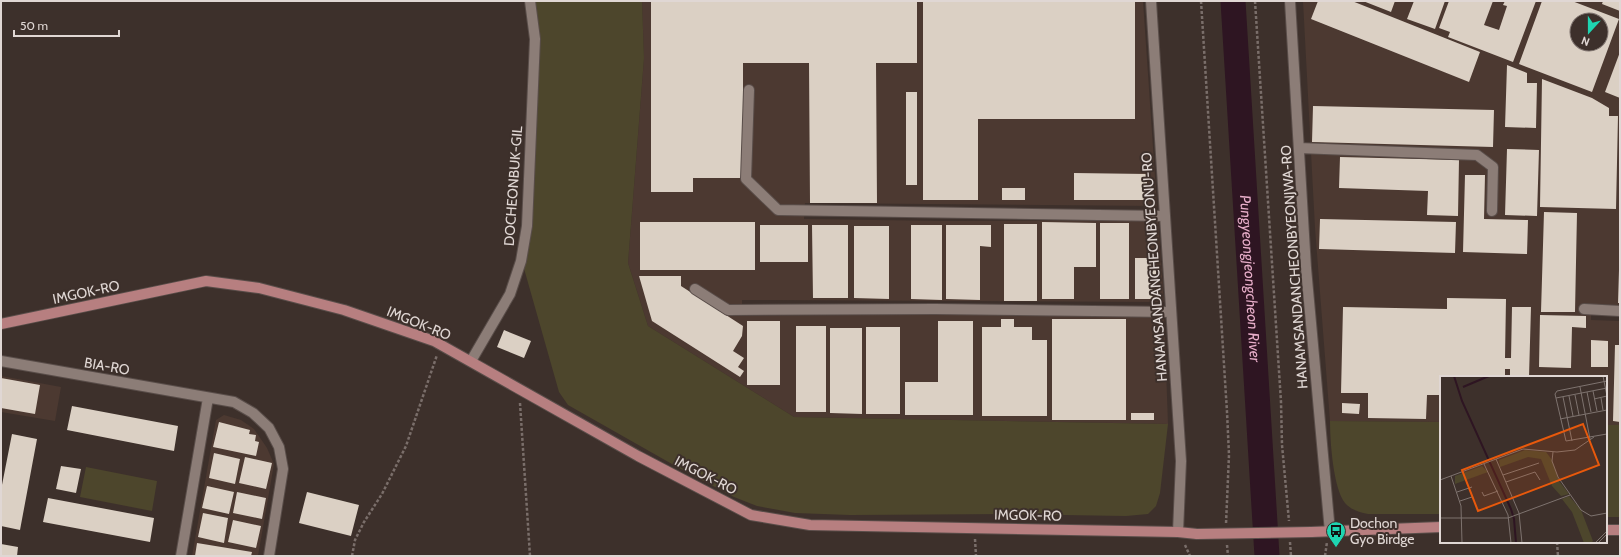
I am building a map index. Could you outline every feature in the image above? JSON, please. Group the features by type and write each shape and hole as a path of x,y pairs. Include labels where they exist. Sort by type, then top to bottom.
{"main road":[{"name":"IMGOK-RO","path":"1,324 206,281 259,288 344,310 434,341 472,361 519,390 638,456 751,514 810,525 1178,532 1197,534 1330,532 1440,527"},
{"path":"1607,530 1620,530"}],"street":[{"name":"DOCHEONBUK-GIL","path":"472,361 510,294 521,261 527,226 535,39 530,1"},
{"name":"HANAMSANDANCHEONBYEONU-RO","path":"1151,1 1181,461 1178,532"},
{"name":"HANAMSANDANCHEONBYEONJWA-RO","path":"1290,1 1306,268 1330,532"},
{"path":"749,90 746,179 778,210 1164,216"},
{"path":"1299,148 1477,155 1493,167 1492,211"},
{"path":"695,289 728,310 935,309 1171,312"},
{"path":"1584,309 1620,311"},
{"name":"BIA-RO","path":"1,361 234,402 254,412 269,428 279,447 283,469 269,556"},
{"path":"181,556 208,398"}],"path":[{"path":"1201,1 1227,412 1229,455 1226,524"},
{"path":"1255,1 1281,402 1282,445 1290,527"},
{"path":"352,556 355,540 364,522 382,494 406,446 441,345"},
{"path":"519,390 530,556"},
{"path":"974,528 976,556"},
{"path":"1227,540 1228,556"},
{"path":"1290,541 1291,556"},
{"path":"1557,543 1558,556"}],"shaded area":[{"path":"533,1 642,1 644,58 628,263 648,326 794,417 1168,424 1160,493 1156,506 1148,514 1126,516 1008,514 850,515 795,513 757,506 734,497 679,468 568,405 559,392 523,265"},
{"path":"642,1 1143,1 1157,206 805,203 804,219 945,221 1158,220 1164,302 742,300 742,316 1164,313 1168,424 794,417 648,326 628,263 644,58"},
{"path":"1303,1 1620,1 1620,305 1591,304 1591,320 1620,321 1620,425 1607,425 1607,376 1440,376 1440,422 1330,421 1315,228"},
{"path":"1,376 61,387 55,421 1,412"},
{"path":"224,415 241,420 254,429 267,448 274,464 258,556 192,556 216,420"},
{"path":"1330,421 1440,422 1440,514 1368,514 1355,510 1347,505 1341,496 1335,475"},
{"path":"1607,425 1620,425 1620,517 1607,517"},
{"path":"86,467 157,481 152,511 80,497"}],"building":[{"path":"651,1 917,1 917,63 876,63 877,203 810,203 809,63 743,63 743,178 693,178 693,192 651,192"},
{"path":"923,1 1135,1 1135,119 978,119 978,200 923,200"},
{"path":"1318,1 1352,1 1480,52 1469,82 1311,19"},
{"path":"1363,1 1395,1 1391,12"},
{"path":"1414,1 1445,1 1435,29 1407,19"},
{"path":"1449,1 1493,1 1484,25 1499,30 1507,6 1503,5 1505,1 1536,1 1513,62 1448,37 1450,32 1439,28"},
{"path":"1542,1 1572,1 1601,12 1569,12 1569,52 1607,52 1592,92 1519,64"},
{"path":"1603,1 1620,1 1620,11 1602,4"},
{"path":"1609,15 1619,19 1609,46"},
{"path":"1620,52 1620,98 1605,92"},
{"path":"1507,65 1527,73 1527,83 1537,83 1536,128 1505,127"},
{"path":"1542,79 1592,98 1609,108 1609,116 1618,116 1616,209 1540,207"},
{"path":"906,92 917,92 917,185 906,185"},
{"path":"1313,106 1494,110 1493,147 1312,142"},
{"path":"1507,149 1539,150 1537,216 1505,215"},
{"path":"1340,157 1459,160 1458,216 1427,215 1428,191 1339,188"},
{"path":"1074,173 1147,174 1147,200 1074,200"},
{"path":"1465,175 1485,175 1484,219 1528,220 1527,254 1463,252"},
{"path":"1002,188 1025,188 1025,200 1002,200"},
{"path":"1544,212 1577,213 1575,312 1541,312"},
{"path":"1320,219 1456,222 1455,253 1319,249"},
{"path":"640,222 755,222 755,270 640,270"},
{"path":"1042,222 1096,223 1096,267 1074,267 1074,299 1042,299"},
{"path":"1100,223 1129,223 1129,299 1100,299"},
{"path":"1004,224 1037,224 1037,301 1004,301"},
{"path":"760,225 808,225 808,262 760,262"},
{"path":"812,225 848,225 848,298 813,298"},
{"path":"911,225 942,225 942,300 911,299"},
{"path":"946,225 991,225 991,247 980,246 980,300 946,299"},
{"path":"854,226 889,226 889,299 854,298"},
{"path":"1135,258 1156,258 1156,299 1135,299"},
{"path":"1619,270 1620,303 1618,303"},
{"path":"639,276 681,276 681,286 743,326 742,336 733,351 744,358 738,367 744,371 740,377 652,321"},
{"path":"1447,298 1506,299 1505,358 1511,358 1512,307 1531,307 1529,376 1510,376 1510,369 1505,369 1505,376 1440,376 1440,395 1427,395 1426,419 1368,418 1368,393 1341,393 1343,307 1447,309"},
{"path":"1540,315 1586,316 1586,328 1572,327 1571,368 1539,367"},
{"path":"1001,319 1014,319 1014,327 1032,327 1032,340 1047,340 1047,416 982,416 982,327 1001,327"},
{"path":"1052,319 1126,319 1126,420 1052,420"},
{"path":"747,321 780,321 780,385 747,385"},
{"path":"938,321 973,321 973,415 905,415 905,382 938,382"},
{"path":"796,326 826,326 826,412 796,412"},
{"path":"866,327 900,327 900,414 866,414"},
{"path":"830,328 862,328 862,414 830,413"},
{"path":"504,330 531,341 524,358 497,347"},
{"path":"1591,340 1608,341 1608,367 1591,367"},
{"path":"1615,345 1620,345 1620,422 1613,421"},
{"path":"1,378 40,385 35,414 1,408"},
{"path":"1342,403 1360,404 1359,414 1342,413"},
{"path":"72,406 178,426 174,451 67,430"},
{"path":"1131,413 1154,413 1154,420 1131,420"},
{"path":"219,422 250,430 249,434 256,435 255,441 259,442 256,456 213,447"},
{"path":"12,434 37,439 20,530 1,526 1,490"},
{"path":"214,453 240,459 235,484 209,478"},
{"path":"245,457 272,463 266,489 239,483"},
{"path":"61,466 81,469 76,493 56,489"},
{"path":"207,486 234,492 229,514 202,508"},
{"path":"237,492 266,498 262,519 233,513"},
{"path":"307,492 359,505 351,536 299,523"},
{"path":"48,498 154,518 150,542 43,522"},
{"path":"203,513 228,518 224,543 198,537"},
{"path":"233,520 261,526 256,548 228,542"},
{"path":"197,543 252,552 251,556 195,556"},
{"path":"1,544 18,547 17,556 1,556"}],"waterway":[{"name":"Pungyeongjeongcheon River","path":"1233,1 1267,556"}],"place":[{"name":"Dochon Gyo Birdge","path":"1336,548"}]}
